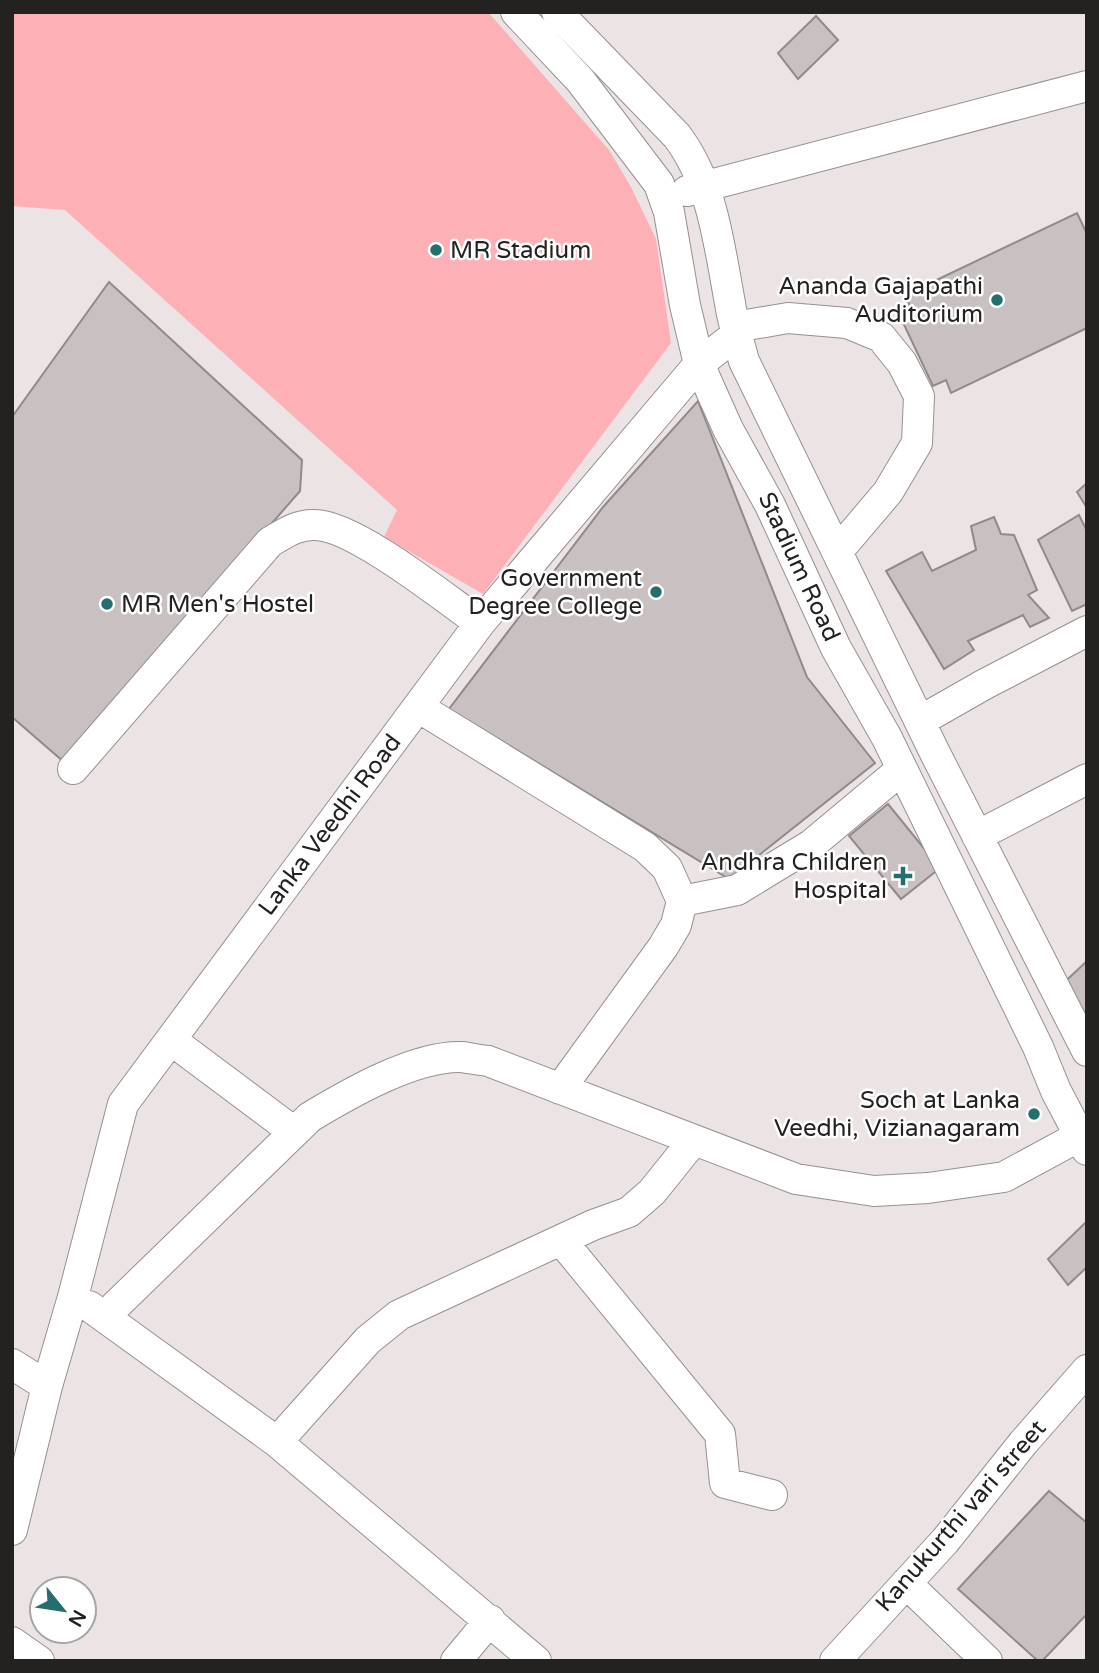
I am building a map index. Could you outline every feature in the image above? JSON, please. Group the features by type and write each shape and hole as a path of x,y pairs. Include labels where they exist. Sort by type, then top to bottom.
{"street":[{"name":"Stadium Road","path":"516,12 580,80 659,184 669,212 685,305 699,364 728,429 770,505 836,648 902,769 1038,1047 1056,1091 1085,1139"},
{"name":"Stadium Road","path":"557,12 677,136 691,155 705,187 717,230 744,361 977,836 1087,1051"},
{"path":"663,196 1087,86"},
{"path":"736,330 788,318 847,323 881,337 902,363 919,396 917,443 888,492 837,552"},
{"name":"Lanka Veedhi Road","path":"12,1530 47,1386 123,1104 480,624 699,364 736,330"},
{"path":"73,769 270,542 296,527 316,524 346,534 393,561 480,624"},
{"path":"920,721 1087,631"},
{"path":"418,707 645,847 667,868 682,901 676,925 663,947 560,1090"},
{"path":"682,901 737,890 811,845 902,769"},
{"path":"977,836 1087,779"},
{"path":"171,1040 294,1132"},
{"path":"105,1316 310,1117 350,1093 388,1076 458,1057 488,1060 796,1179 874,1191 928,1188 1004,1177 1085,1139"},
{"path":"1056,1091 1087,1062"},
{"path":"277,1442 368,1340 399,1315 561,1240 629,1212 652,1192 693,1141"},
{"path":"561,1240 720,1434 725,1483 772,1495"},
{"path":"73,1297 105,1316 277,1442 536,1661"},
{"path":"12,1364 47,1386"},
{"name":"Kanukurthi vari street","path":"835,1661 945,1541 1023,1443 1087,1370"},
{"path":"906,1583 987,1661"},
{"path":"456,1661 490,1620"},
{"path":"12,1642 39,1661"}],"shaded area":[{"path":"12,12 488,12 609,150 631,187 656,239 671,343 483,594 384,537 397,510 65,210 12,206"}],"building":[{"path":"816,16 838,40 798,79 778,53"},
{"name":"Ananda Gajapathi Auditorium","path":"1077,213 1087,234 1087,328 951,393 946,380 933,386 898,312 910,306 905,295"},
{"name":"MR Men's Hostel","path":"109,282 302,460 300,491 64,762 12,717 12,417"},
{"name":"Government Degree College","path":"698,401 807,677 875,763 729,879 449,709 603,507"},
{"path":"1087,483 1087,508 1077,492"},
{"path":"1079,515 1087,531 1087,604 1072,611 1038,540"},
{"path":"994,517 1001,534 1014,535 1037,590 1028,595 1049,618 1030,627 1023,615 968,641 974,650 944,669 886,571 922,552 932,571 976,550 971,526"},
{"path":"888,804 940,868 901,899 849,836"},
{"path":"1087,961 1087,1023 1056,990"},
{"path":"1086,1222 1087,1267 1068,1285 1048,1259"},
{"path":"1049,1491 1087,1523 1087,1614 1042,1661 1038,1661 958,1589"}],"place":[{"name":"MR Stadium","path":"436,250"},
{"name":"Ananda Gajapathi Auditorium","path":"997,300"},
{"name":"Government Degree College","path":"656,592"},
{"name":"MR Men's Hostel","path":"107,604"},
{"name":"Andhra Children Hospital","path":"903,876"},
{"name":"Soch at Lanka Veedhi, Vizianagaram","path":"1034,1114"}]}
